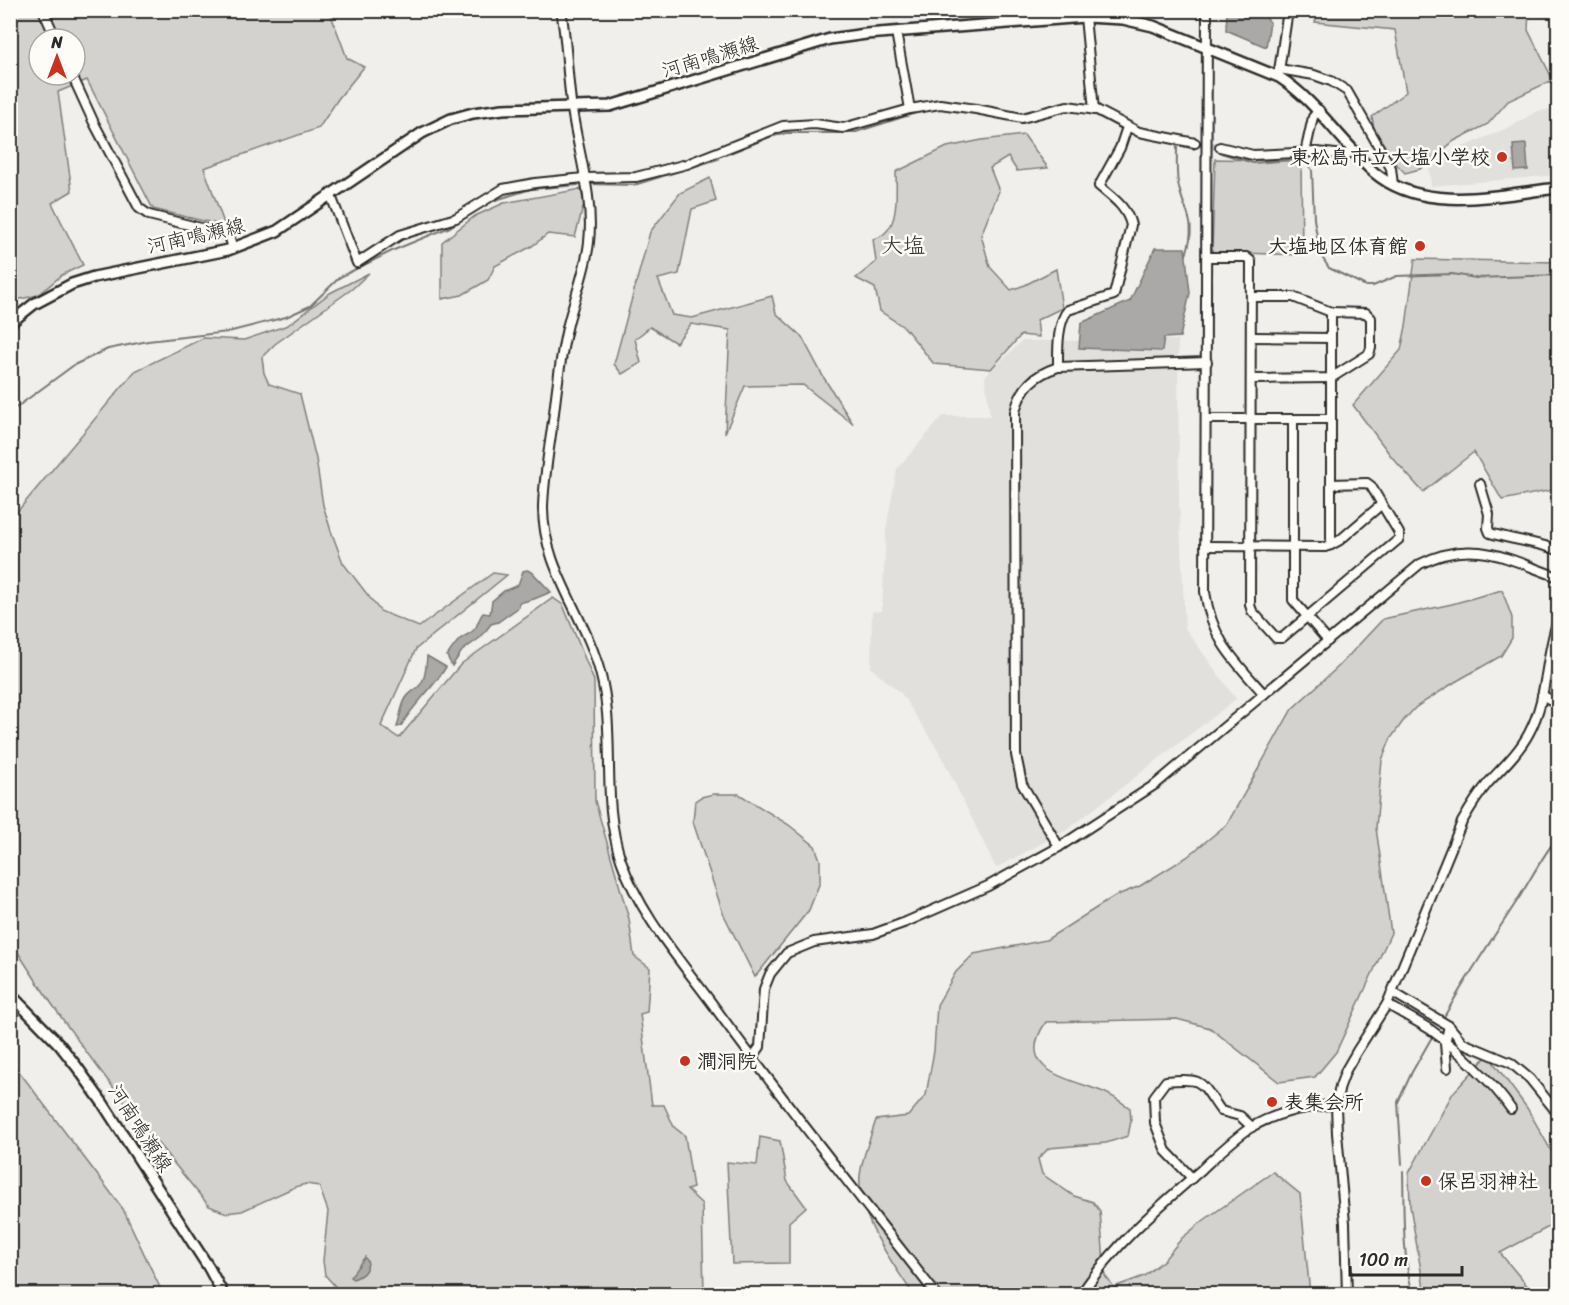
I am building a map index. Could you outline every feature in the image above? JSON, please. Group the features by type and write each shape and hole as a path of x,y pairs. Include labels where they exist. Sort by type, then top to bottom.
{"main road":[{"name":"河南鳴瀬線","path":"10,323 34,304 72,284 94,277 233,249 277,231 423,133 451,119 473,113 503,110 610,106 830,39 896,32 1085,17 1123,19 1153,26 1279,73 1319,110 1378,176 1393,185 1441,199 1558,188"},
{"name":"河南鳴瀬線","path":"10,994 59,1044 102,1102 209,1268 223,1294"}],"street":[{"path":"43,10 51,27"},
{"path":"561,10 572,108 589,206 589,246 562,353 544,485 544,526 556,573 600,669 608,710 610,812 615,842 622,863 656,928 752,1058 936,1294"},
{"path":"1207,10 1205,592 1214,630 1235,662 1264,694"},
{"path":"1288,10 1279,73 1314,75 1331,81 1347,91 1391,168 1393,185"},
{"path":"1085,17 1094,110"},
{"path":"896,32 910,109"},
{"path":"78,87 139,208 149,215 229,235 233,249"},
{"path":"331,196 357,263 400,235 456,218 503,189 584,178 636,177 687,164 783,126 815,124 843,128 910,109 940,104 1022,118 1066,106 1094,110 1139,132 1195,143"},
{"path":"1305,153 1313,117 1319,110"},
{"path":"1058,367 1058,347 1064,315 1068,310 1114,295 1131,225 1129,216 1121,204 1099,186 1120,148 1127,127"},
{"path":"1220,147 1253,156 1305,153 1345,155 1354,151"},
{"path":"1207,257 1246,257 1251,261 1250,605 1252,611 1276,638 1282,638 1399,539 1399,533 1371,486 1366,483 1331,484"},
{"path":"1251,297 1293,297 1331,312 1366,313 1371,318 1371,348 1368,354 1331,378 1252,379"},
{"path":"1331,312 1331,545"},
{"path":"1251,337 1330,338"},
{"path":"1059,847 1022,784 1014,741 1015,412 1018,399 1025,387 1036,376 1058,367 1207,362"},
{"path":"1206,419 1331,419"},
{"path":"1293,420 1293,600 1328,641"},
{"path":"1480,483 1489,514 1490,533 1558,550"},
{"path":"1205,546 1325,547 1340,540 1382,504"},
{"path":"752,1058 760,1047 764,989 770,974 787,954 814,942 873,934 906,922 988,886 1059,847 1156,784 1420,564 1449,552 1484,551 1558,577"},
{"path":"1347,1294 1336,1105 1346,1070 1387,1004 1462,822 1474,801 1520,747 1530,731 1542,696 1553,633 1558,620"},
{"path":"1542,696 1558,704"},
{"path":"1392,992 1449,1026 1463,1043 1511,1064 1530,1079 1555,1110 1558,1109"},
{"path":"1387,1004 1431,1031 1500,1094 1511,1108"},
{"path":"1447,1068 1445,1043 1449,1026"},
{"path":"1192,1178 1166,1151 1155,1123 1154,1096 1166,1081 1195,1080 1207,1088 1221,1111 1240,1116 1252,1127"},
{"path":"1081,1294 1097,1271 1137,1226 1252,1127 1284,1113 1313,1106 1336,1105"}],"shaded area":[{"path":"10,11 345,11 331,15 347,58 364,67 338,99 319,128 204,168 225,226 153,209 87,80 87,27 27,27 27,87 70,87 58,92 72,191 52,203 83,265 62,275 38,295 10,300"},
{"path":"1227,11 1266,11 1265,17 1270,22 1266,47 1226,30"},
{"path":"1318,11 1529,11 1528,30 1553,80 1508,101 1488,124 1454,141 1420,169 1405,173 1377,144 1372,117 1406,92 1395,30 1315,22"},
{"name":"東松島市立大塩小学校","path":"1558,109 1558,175 1431,186 1429,167 1463,147 1512,126 1537,111"},
{"path":"1024,135 1048,168 1017,171 1008,157 990,168 999,191 981,235 990,267 1011,290 1056,269 1062,308 1037,320 1039,337 1021,335 991,369 934,364 905,328 880,311 875,288 856,278 876,262 873,239 882,235 893,221 896,172 947,147"},
{"path":"1526,144 1528,170 1515,171 1513,145"},
{"path":"1215,159 1301,161 1302,255 1212,252"},
{"path":"710,178 716,201 692,209 679,274 658,279 672,315 692,318 772,296 776,313 802,337 853,424 803,385 745,386 725,433 730,330 691,324 676,343 650,327 635,339 641,363 622,374 614,364 650,232 680,193"},
{"path":"581,189 584,204 575,237 548,234 532,246 495,266 488,280 462,295 442,299 442,242 475,216 504,203"},
{"path":"1155,248 1185,248 1190,293 1180,337 1164,338 1162,351 1079,348 1081,323 1130,301"},
{"path":"1415,259 1558,262 1558,489 1502,500 1474,452 1423,492 1391,456 1353,405 1401,350"},
{"path":"369,273 352,289 275,344 262,357 264,373 269,384 300,394 316,459 323,505 331,531 343,563 380,611 419,627 493,573 507,575 416,649 381,726 399,738 461,664 553,598 563,605 594,681 595,801 629,919 634,956 650,968 647,1012 640,1014 652,1105 664,1105 674,1127 685,1136 693,1188 687,1190 702,1204 704,1294 342,1294 325,1275 323,1261 328,1211 319,1186 306,1184 295,1187 242,1211 226,1213 209,1206 80,1044 11,941 11,519 135,371 203,338 244,340 288,325 330,293"},
{"path":"1178,340 1179,501 1185,628 1236,699 1067,830 996,868 940,753 901,693 871,668 872,612 882,611 886,530 897,469 943,416 990,416 985,376 1022,341"},
{"path":"523,571 532,572 551,592 519,603 519,607 498,622 491,624 481,637 462,651 452,666 447,656 455,645 474,629 483,613 490,614 492,601 504,591 518,585"},
{"path":"1502,590 1512,618 1512,638 1501,656 1416,707 1391,738 1382,760 1376,828 1391,933 1336,1052 1315,1077 1279,1082 1210,1028 1177,1019 1046,1022 1037,1038 1036,1051 1040,1061 1048,1070 1105,1093 1130,1108 1131,1121 1128,1136 1106,1143 1049,1148 1038,1159 1042,1174 1074,1196 1093,1202 1100,1211 1105,1276 1114,1287 1144,1276 1164,1260 1182,1238 1204,1220 1273,1172 1300,1194 1310,1294 913,1294 885,1251 868,1218 862,1201 861,1169 876,1120 908,1116 926,1095 934,1051 937,1005 956,972 974,954 1046,940 1115,896 1140,886 1187,857 1227,824 1292,709 1339,666 1383,619"},
{"path":"427,656 446,667 401,726 397,727 406,698 422,681"},
{"path":"714,794 739,794 789,825 815,846 820,860 820,882 809,910 755,977 723,913 693,822 695,801"},
{"path":"1488,1055 1527,1108 1558,1163 1558,1222 1500,1253 1534,1294 1425,1294 1410,1206 1409,1173 1453,1093"},
{"path":"11,1064 18,1070 123,1209 163,1294 11,1294"},
{"path":"760,1137 780,1141 787,1181 806,1207 789,1222 789,1263 732,1264 727,1162 757,1165"},
{"path":"365,1257 368,1263 366,1269 353,1279 350,1277"}],"waterway":[{"path":"954,110 1016,121"},
{"path":"847,132 856,132 922,111"},
{"path":"1092,113 1120,128"},
{"path":"1025,121 1043,116"},
{"path":"725,155 786,133 839,133"},
{"path":"1152,138 1194,149"},
{"path":"1177,145 1178,183 1189,217 1191,233 1186,255"},
{"path":"1221,153 1253,163 1304,159 1312,170 1314,219 1320,254 1329,268 1366,286 1373,286 1397,276 1452,274 1476,278 1558,275"},
{"path":"589,184 634,185 718,159"},
{"path":"489,202 531,189 578,185"},
{"path":"10,412 74,365 108,349 148,341 228,332 286,317 310,306 340,277 394,250 450,227 469,214"},
{"path":"1444,1017 1540,862 1558,837"},
{"path":"1402,1164 1398,1102 1432,1037"},
{"path":"1403,1171 1405,1249 1413,1294"}],"tunnel":[{"path":"1195,143 1220,147"}],"place":[{"name":"東松島市立大塩小学校","path":"1502,157"},
{"name":"大塩地区体育館","path":"1420,246"},
{"name":"澗洞院","path":"685,1061"},
{"name":"表集会所","path":"1272,1102"},
{"name":"保呂羽神社","path":"1426,1181"}],"district":[{"name":"大塩","path":"903,245"}]}
